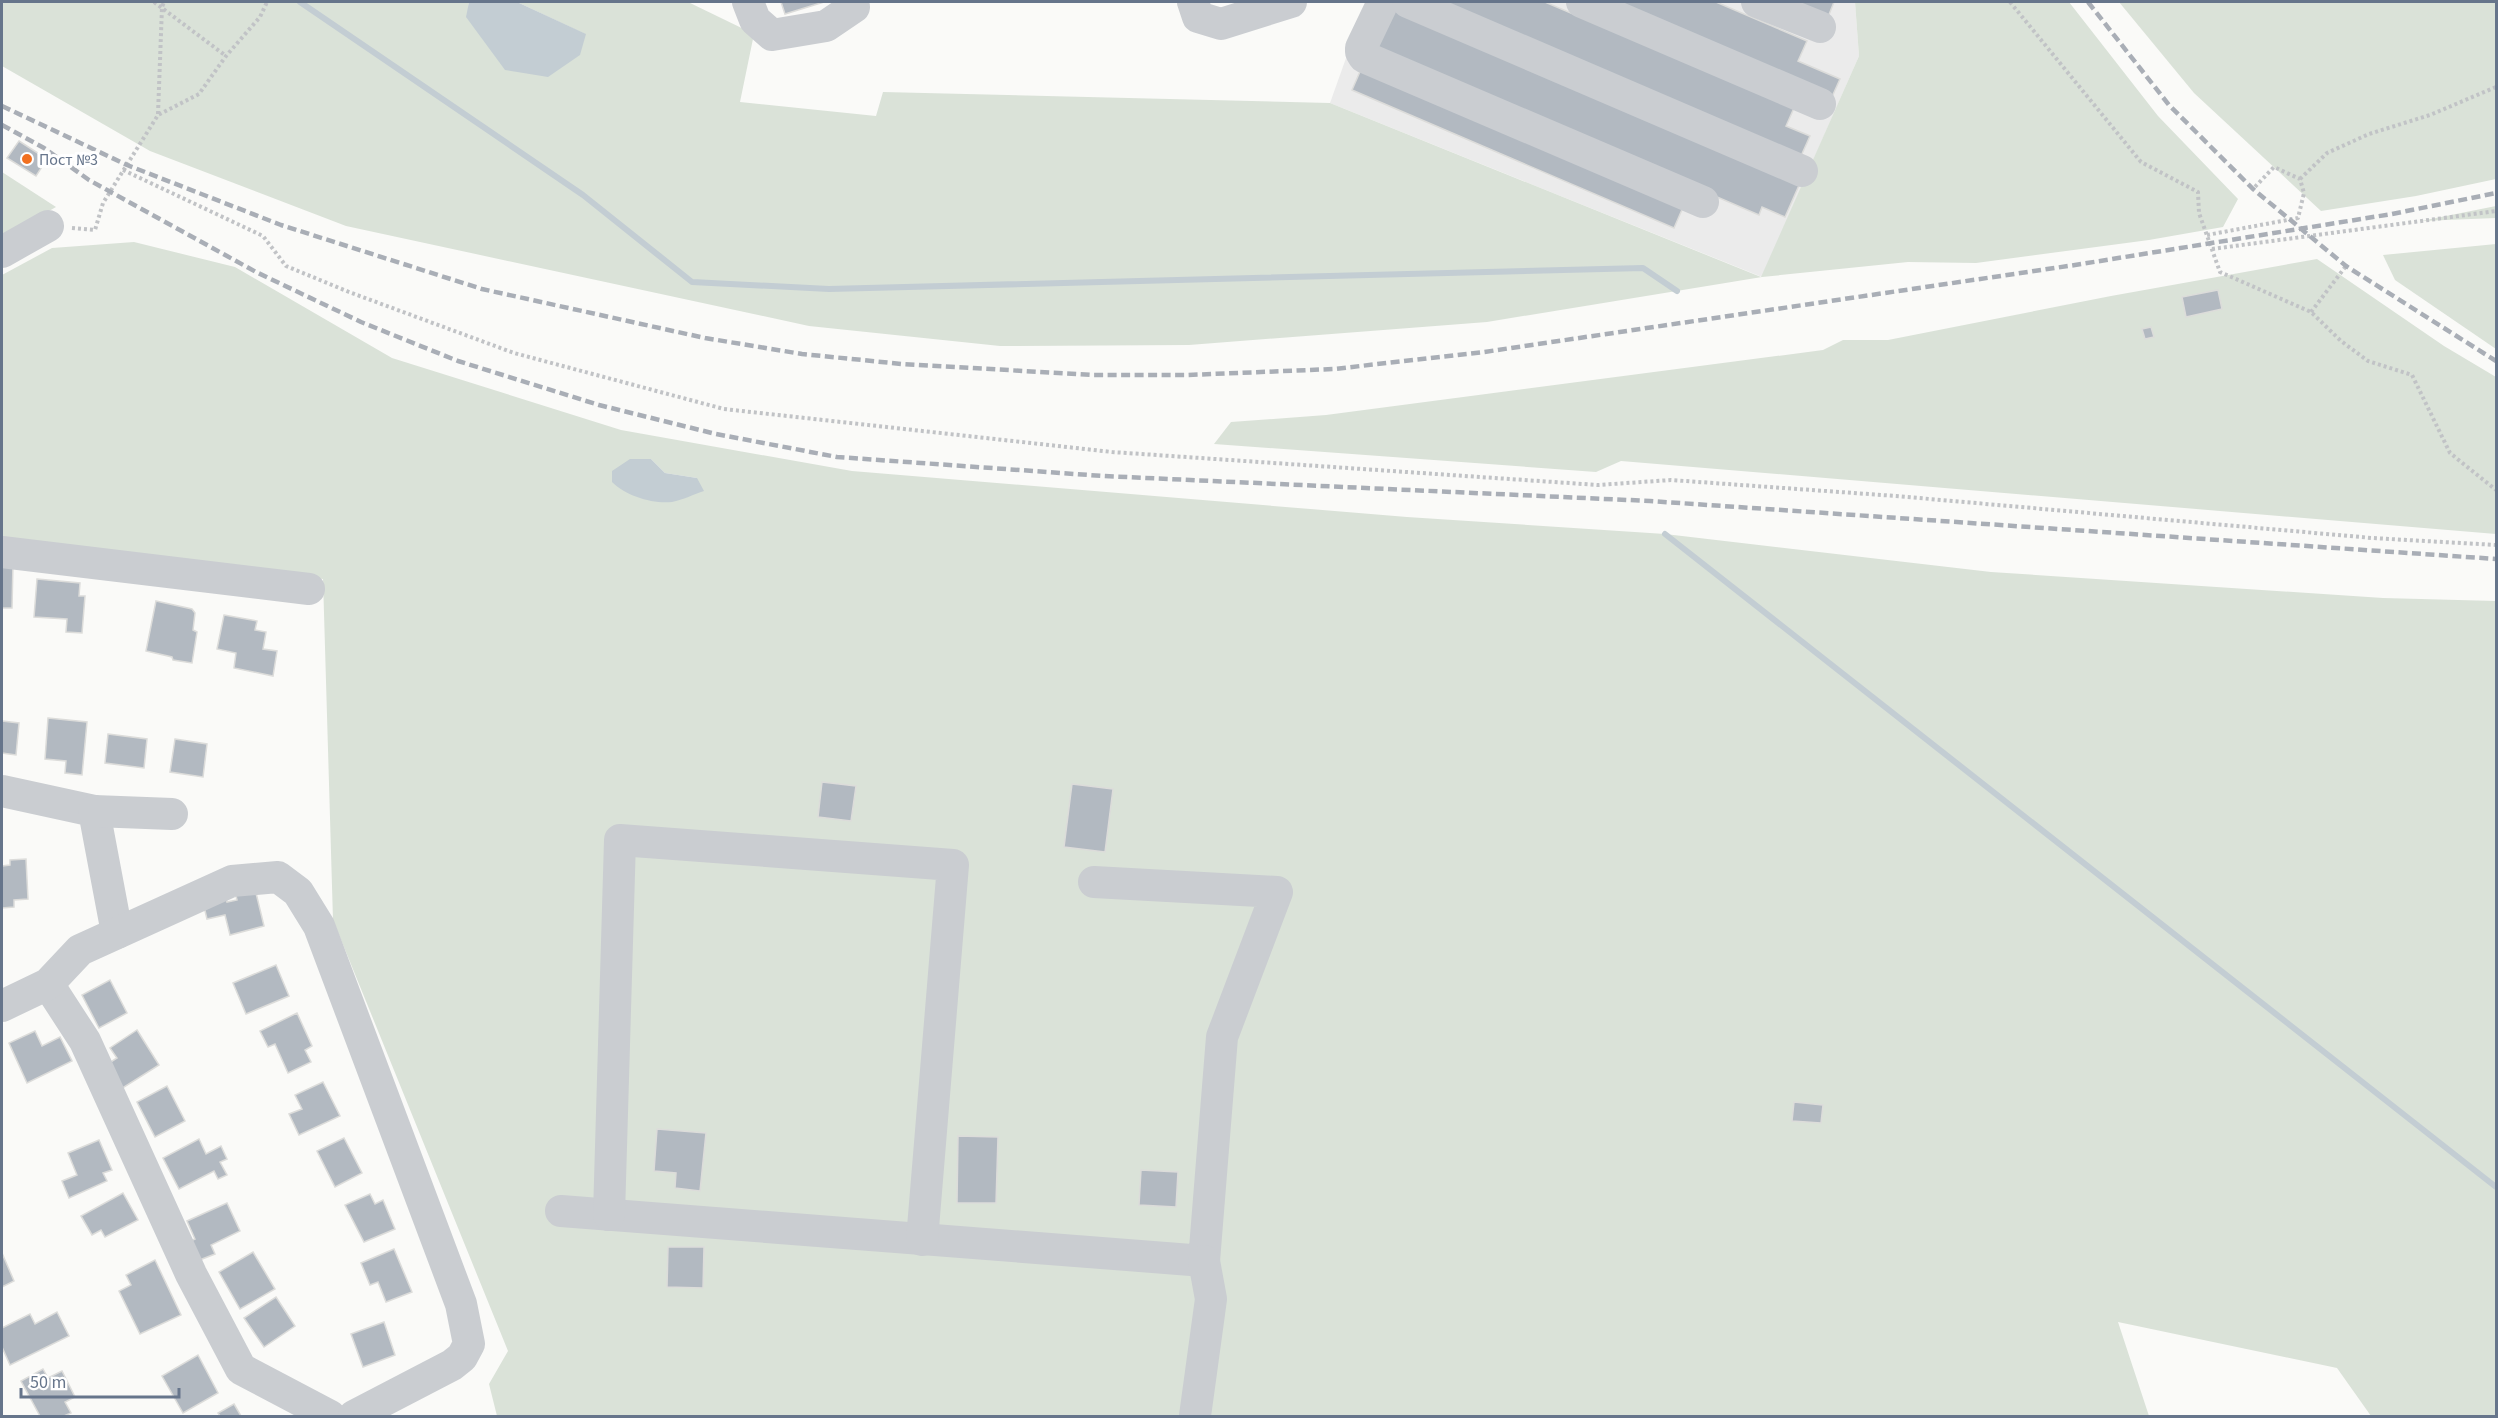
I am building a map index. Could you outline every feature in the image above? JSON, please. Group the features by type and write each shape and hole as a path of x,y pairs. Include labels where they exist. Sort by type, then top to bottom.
{"lane":[{"path":"748,2 755,20 772,35 825,26 854,7 852,2"},
{"path":"1193,2 1198,17 1221,24 1291,2"},
{"path":"1383,2 1362,48 1361,52 1364,57 1703,202"},
{"path":"1408,2 1802,171"},
{"path":"1582,2 1821,104"},
{"path":"1757,2 1820,27"},
{"path":"2,252 48,226"},
{"path":"2,552 309,589"},
{"path":"2,791 94,810 172,814"},
{"path":"94,810 117,933"},
{"path":"609,1215 620,840 953,865 922,1240"},
{"path":"2,1006 48,984 80,950 232,881 278,877 298,891 319,926 461,1304 469,1344 462,1357 452,1365 354,1416"},
{"path":"1094,882 1277,892 1222,1037 1203,1261 1210,1299 1195,1416"},
{"path":"48,984 85,1041 191,1274 241,1370 330,1416"},
{"path":"561,1212 1203,1261"}],"path":[{"path":"154,2 226,56"},
{"path":"48,226 95,230 103,204 158,115 164,2"},
{"path":"158,115 199,94 226,56 260,17 267,2"},
{"path":"2010,2 2141,162 2198,192 2199,213 2220,272 2311,312 2341,341 2368,361 2412,375 2450,453 2496,490"},
{"path":"2300,179 2327,153 2370,134 2430,115 2496,87"},
{"path":"2207,235 2298,218 2304,193 2300,179 2274,166 2253,189"},
{"path":"123,170 263,236 286,266 339,288 514,353 724,409 1112,452 1598,485 1671,480 1896,496 2372,538 2496,545"},
{"path":"2212,249 2496,211"},
{"path":"2311,312 2346,266"}],"shaded area":[{"path":"2,2 469,2 467,17 585,34 517,2 688,2 754,34 740,102 876,116 883,92 1330,103 1761,277 1859,56 1855,2 2069,2 2158,116 2238,199 2223,227 2149,240 1976,263 1908,262 1762,277 1487,322 1189,345 1000,346 809,326 346,226 150,151 2,66"},
{"path":"469,2 517,2 586,34 580,55 548,77 505,70 466,17"},
{"path":"1366,2 1855,2 1859,56 1762,277 1330,103"},
{"path":"2119,2 2496,2 2496,179 2416,196 2321,211 2194,93"},
{"path":"2,172 56,207 2,238"},
{"path":"2496,206 2496,218 2421,221"},
{"path":"134,242 235,267 392,358 621,430 852,471 1407,517 1665,534 1991,572 2383,598 2496,601 2496,1416 2371,1416 2337,1368 2118,1322 2149,1416 497,1416 489,1384 508,1351 333,920 323,579 2,549 2,275 52,248","holes":["651,459 665,473 697,478 612,482"]},
{"path":"2496,244 2496,349 2395,280 2383,255"},
{"path":"2317,259 2444,346 2496,377 2496,534 1621,461 1596,472 1214,444 1231,422 1326,415 1823,350 1843,340 1888,340 2111,296"},
{"path":"630,459 651,459 665,473 697,478 704,491 672,502 656,502 632,495 612,482 612,471"}],"building":[{"path":"781,2 824,2 785,14"},
{"path":"1441,2 1545,2 1794,108 1786,126 1810,136 1801,156"},
{"path":"1602,2 1716,2 1807,41 1798,61 1840,79 1831,99"},
{"path":"1791,2 1834,2 1828,17"},
{"path":"1388,7 1800,183 1785,217 1762,207 1759,215 1370,48"},
{"path":"1362,67 1684,205 1674,228 1352,90"},
{"name":"Пост №3","path":"19,141 47,159 36,176 7,158"},
{"path":"2218,290 2222,309 2186,317 2182,297"},
{"path":"2151,327 2154,337 2145,339 2142,329"},
{"path":"2,563 13,563 12,608 2,608"},
{"path":"37,579 80,583 79,596 85,596 82,633 66,632 67,619 34,617"},
{"path":"156,601 192,609 195,613 193,630 197,632 192,663 173,660 172,657 146,651"},
{"path":"224,615 257,621 255,630 266,632 263,649 277,651 273,676 234,668 236,653 217,649"},
{"path":"48,718 87,722 82,775 65,773 66,761 45,759"},
{"path":"2,721 19,723 16,755 2,753"},
{"path":"108,734 147,739 144,768 105,763"},
{"path":"175,739 207,744 203,777 170,772"},
{"path":"822,782 856,786 851,821 818,817"},
{"path":"1072,784 1113,789 1105,852 1064,847"},
{"path":"26,859 28,899 14,900 14,907 2,908 2,866 10,865 10,860"},
{"path":"234,888 256,893 264,926 230,935 225,915 207,919 202,898 225,893 227,902 237,900"},
{"path":"276,965 289,996 246,1014 233,983"},
{"path":"110,980 127,1013 99,1028 82,995"},
{"path":"297,1013 312,1046 305,1050 311,1062 288,1073 275,1044 268,1047 260,1031"},
{"path":"137,1030 159,1065 121,1089 106,1065 117,1058 110,1048"},
{"path":"35,1031 42,1046 60,1037 72,1061 27,1083 9,1043"},
{"path":"323,1082 340,1116 299,1135 289,1114 302,1109 295,1095"},
{"path":"167,1086 185,1121 155,1137 137,1102"},
{"path":"1794,1102 1823,1105 1821,1123 1792,1121"},
{"path":"657,1129 706,1133 700,1191 675,1188 676,1173 654,1171"},
{"path":"958,1136 998,1137 996,1203 957,1203"},
{"path":"344,1138 362,1173 335,1187 317,1151"},
{"path":"199,1139 206,1154 221,1146 227,1159 220,1162 227,1175 218,1179 214,1171 179,1189 163,1158"},
{"path":"99,1140 112,1170 103,1173 107,1181 69,1198 62,1181 77,1175 68,1153"},
{"path":"1141,1170 1178,1172 1176,1207 1139,1205"},
{"path":"123,1193 138,1220 105,1237 101,1230 92,1235 81,1216"},
{"path":"370,1194 375,1204 383,1200 395,1229 364,1242 345,1205"},
{"path":"227,1203 240,1231 211,1245 215,1254 197,1261 188,1242 195,1239 187,1221"},
{"path":"668,1247 704,1247 703,1288 667,1287"},
{"path":"394,1249 412,1292 386,1302 378,1282 370,1285 361,1263"},
{"path":"253,1252 275,1289 240,1309 219,1272"},
{"path":"2,1253 14,1281 2,1287"},
{"path":"155,1260 181,1315 140,1334 119,1291 131,1285 126,1275"},
{"path":"276,1297 295,1326 264,1347 244,1318"},
{"path":"57,1312 69,1336 10,1365 2,1347 2,1328 30,1314 35,1324"},
{"path":"384,1322 395,1355 363,1367 351,1334"},
{"path":"198,1355 218,1393 183,1413 162,1376"},
{"path":"43,1369 48,1378 62,1371 75,1397 65,1402 71,1413 64,1416 40,1416 21,1381"},
{"path":"234,1404 241,1416 220,1416 218,1413"}],"waterway":[{"path":"300,2 583,195 692,282 829,289 1643,268 1677,291"},
{"path":"1665,534 2496,1187"}],"railway":[{"path":"2088,2 2169,105 2253,189 2346,266 2496,361"},
{"path":"2,106 127,165 281,225 482,289 705,338 802,354 902,364 1094,375 1188,375 1334,369 1484,352 2075,265 2392,214 2496,193"},
{"path":"2,125 44,148 89,180 256,272 361,322 458,361 599,405 716,434 837,457 1103,476 1650,501 2496,559"}],"place":[{"name":"Пост №3","path":"27,159"}]}
